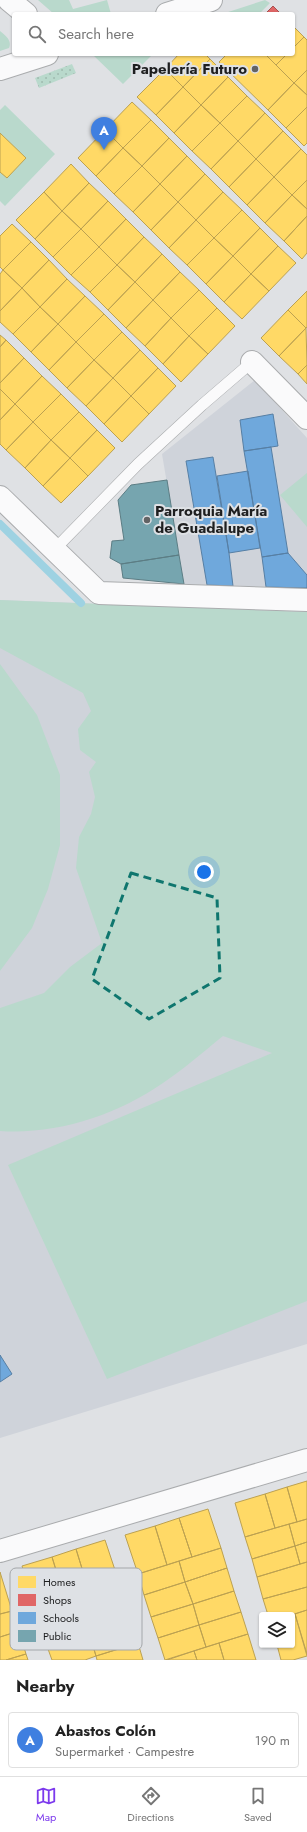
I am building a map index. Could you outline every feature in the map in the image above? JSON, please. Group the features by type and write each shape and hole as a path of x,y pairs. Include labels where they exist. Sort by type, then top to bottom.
{"street":[{"path":"9,0 24,12"},
{"path":"173,12 211,0"},
{"path":"0,69 41,56"},
{"path":"252,362 307,418"},
{"path":"0,497 99,592 307,600"},
{"path":"0,1551 307,1460"}],"lane":[{"path":"54,550 138,464 202,405 252,362"}],"highlighted area":[{"path":"131,873 217,898 220,978 149,1019 92,979"}],"shaded area":[{"path":"255,380 307,438 307,588 184,584 162,454"},
{"path":"0,600 307,612 307,1344 0,1438"}],"green space":[{"path":"38,0 69,0 73,9 107,0 110,12 52,12"},
{"path":"265,0 270,3 261,12 228,12"},
{"path":"0,31 8,38 10,45 9,48 0,51"},
{"path":"94,56 151,56 123,84"},
{"path":"72,64 76,73 39,88 35,78"},
{"path":"5,105 55,154 5,206 0,201 0,110"},
{"path":"307,473 307,527 280,495"},
{"path":"0,600 307,612 307,1301 107,1379 8,1165 272,1053 223,1036 163,1083 126,1105 64,1126 43,1130 0,1131 0,1008 44,993 70,967 102,943 76,868 79,837 91,814 95,797 89,772 96,762 80,750 78,729 91,711 83,693 0,648"},
{"path":"0,664 37,715 60,775 60,845 48,889 32,928 0,971"}],"building: Homes":[{"path":"295,28 304,37 295,46"},
{"path":"304,37 307,40 307,70 294,83 276,65 285,56 295,56 295,46"},
{"path":"177,56 207,56 210,59 183,87 165,69"},
{"path":"225,56 267,56 294,83 268,110 219,62"},
{"path":"267,56 285,56 276,65"},
{"path":"210,59 228,77 201,105 183,87"},
{"path":"165,69 183,87 156,115 137,97"},
{"path":"307,70 307,95 294,83"},
{"path":"228,77 247,96 220,123 201,105"},
{"path":"294,83 307,95 307,107 286,128 268,110"},
{"path":"183,87 201,105 174,133 156,115"},
{"path":"247,96 265,113 238,141 220,123"},
{"path":"132,102 151,120 123,148 105,130"},
{"path":"201,105 220,123 192,151 174,133"},
{"path":"307,107 307,143 304,146 286,128"},
{"path":"265,113 283,131 256,159 238,141"},
{"path":"151,120 169,138 142,166 123,148"},
{"path":"220,123 238,141 211,169 192,151"},
{"path":"105,130 123,148 96,176 78,158"},
{"path":"283,131 301,149 274,177 256,159"},
{"path":"0,133 26,158 7,178 0,172"},
{"path":"169,138 187,156 160,184 142,166"},
{"path":"238,141 256,159 229,187 211,169"},
{"path":"123,148 142,166 114,194 96,176"},
{"path":"301,149 307,155 307,180 292,195 274,177"},
{"path":"187,156 205,174 178,202 160,184"},
{"path":"256,159 274,177 247,205 229,187"},
{"path":"71,164 89,183 62,211 44,192"},
{"path":"142,166 160,184 133,212 114,194"},
{"path":"205,174 223,192 196,220 178,202"},
{"path":"274,177 292,195 265,223 247,205"},
{"path":"307,180 307,209 292,195"},
{"path":"89,183 108,201 81,229 62,211"},
{"path":"160,184 178,202 151,230 133,212"},
{"path":"44,192 62,211 35,239 16,220"},
{"path":"223,192 242,210 214,238 196,220"},
{"path":"292,195 307,209 307,216 284,241 265,223"},
{"path":"108,201 126,219 99,247 81,229"},
{"path":"178,202 196,220 169,248 151,230"},
{"path":"242,210 260,228 233,256 214,238"},
{"path":"62,211 81,229 53,257 35,239"},
{"path":"307,216 307,253 302,259 284,241"},
{"path":"126,219 144,237 117,265 99,247"},
{"path":"196,220 214,238 187,265 169,248"},
{"path":"12,224 31,242 3,270 0,267 0,236"},
{"path":"260,228 278,246 251,274 233,256"},
{"path":"81,229 99,247 71,275 53,257"},
{"path":"144,237 162,254 135,282 117,265"},
{"path":"214,238 233,256 206,284 187,265"},
{"path":"31,242 49,260 22,288 3,270"},
{"path":"278,246 296,263 269,291 251,274"},
{"path":"99,247 117,265 90,292 71,275"},
{"path":"162,254 180,272 153,300 135,282"},
{"path":"233,256 251,274 224,302 206,284"},
{"path":"49,260 67,279 40,307 22,288"},
{"path":"117,265 135,282 108,310 90,292"},
{"path":"3,270 22,288 0,311 0,274"},
{"path":"180,272 199,290 171,318 153,300"},
{"path":"251,274 269,291 242,319 224,302"},
{"path":"67,279 85,296 58,324 40,307"},
{"path":"135,282 153,300 126,328 108,310"},
{"path":"22,288 40,307 13,334 0,322 0,311"},
{"path":"199,290 217,308 189,336 171,318"},
{"path":"307,291 307,327 306,328 288,310"},
{"path":"85,296 104,314 76,342 58,324"},
{"path":"153,300 171,318 145,346 126,328"},
{"path":"40,307 58,324 31,352 13,334"},
{"path":"217,308 235,326 208,354 189,336"},
{"path":"288,310 306,328 279,356 261,338"},
{"path":"104,314 122,332 94,360 76,342"},
{"path":"171,318 189,336 163,364 145,346"},
{"path":"58,324 76,342 49,370 31,352"},
{"path":"306,328 307,365 298,374 279,356"},
{"path":"122,332 140,350 113,378 94,360"},
{"path":"0,335 6,340 0,347"},
{"path":"189,336 208,354 181,382 163,364"},
{"path":"6,340 24,358 0,383 0,347"},
{"path":"76,342 94,360 67,388 49,370"},
{"path":"140,350 158,368 131,396 113,378"},
{"path":"24,358 42,376 15,404 0,389 0,383"},
{"path":"94,360 113,378 86,406 67,388"},
{"path":"307,365 307,384 298,374"},
{"path":"158,368 176,386 149,414 131,396"},
{"path":"42,376 61,394 33,422 15,404"},
{"path":"113,378 131,396 104,424 86,406"},
{"path":"0,389 15,404 0,420"},
{"path":"61,394 79,412 51,440 33,422"},
{"path":"131,396 149,414 122,442 104,424"},
{"path":"15,404 33,422 6,450 0,444 0,420"},
{"path":"79,412 97,430 70,458 51,440"},
{"path":"33,422 51,440 25,468 6,450"},
{"path":"97,430 115,448 88,476 70,458"},
{"path":"51,440 70,458 43,486 25,468"},
{"path":"70,458 88,476 61,503 43,486"},
{"path":"307,1481 307,1519 297,1522 287,1487"},
{"path":"287,1487 297,1522 275,1528 265,1494"},
{"path":"265,1494 275,1528 245,1537 235,1503"},
{"path":"208,1509 221,1548 192,1557 179,1518"},
{"path":"179,1518 192,1557 167,1565 155,1526"},
{"path":"307,1519 307,1542 295,1546 289,1524"},
{"path":"289,1524 295,1546 252,1559 245,1537"},
{"path":"155,1526 167,1565 142,1573 142,1568 136,1568 125,1535"},
{"path":"105,1540 114,1568 82,1568 76,1549"},
{"path":"307,1542 307,1562 300,1564 295,1546"},
{"path":"295,1546 300,1564 257,1577 252,1559"},
{"path":"221,1548 227,1568 185,1582 179,1561"},
{"path":"76,1549 82,1568 55,1568 52,1557"},
{"path":"52,1557 55,1568 23,1568 22,1566"},
{"path":"179,1561 185,1582 144,1595 142,1588 142,1573"},
{"path":"307,1562 307,1587 263,1599 257,1577"},
{"path":"227,1568 234,1591 193,1604 185,1582"},
{"path":"0,1572 10,1604 10,1612 0,1614"},
{"path":"185,1582 193,1604 151,1617 144,1595"},
{"path":"307,1587 307,1610 295,1614 295,1612 267,1612 263,1599"},
{"path":"234,1591 241,1612 199,1625 193,1604"},
{"path":"193,1604 199,1625 158,1638 151,1617"},
{"path":"307,1610 307,1654 295,1614"},
{"path":"10,1612 10,1634 0,1637 0,1614"},
{"path":"241,1612 248,1634 206,1647 199,1625"},
{"path":"295,1614 307,1656 293,1660 281,1660 278,1648 295,1648"},
{"path":"199,1625 206,1647 165,1660 158,1638"},
{"path":"10,1634 10,1650 25,1650 26,1654 6,1660 0,1660 0,1637"},
{"path":"248,1634 256,1660 224,1660 219,1643"},
{"path":"219,1643 224,1660 197,1660 194,1651"},
{"path":"48,1650 94,1650 96,1656 85,1660 52,1660"},
{"path":"94,1650 115,1650 96,1656"},
{"path":"115,1650 140,1650 143,1660 97,1660 96,1656"},
{"path":"194,1651 197,1660 167,1660"},
{"path":"26,1654 28,1660 6,1660"}],"building: Shops":[{"path":"273,6 279,12 267,12"}],"building: Schools":[{"path":"273,414 278,446 244,451 240,420"},
{"path":"271,447 288,553 262,557 244,451"},
{"path":"213,457 233,586 207,585 186,461"},
{"path":"248,471 260,548 229,553 217,476"},
{"path":"288,553 307,575 307,588 266,587 262,557"},
{"path":"0,1355 12,1374 0,1382"}],"building: Public":[{"name":"Parroquia María de Guadalupe","path":"167,480 179,555 121,564 110,558 112,541 124,540 118,500 131,485"},
{"path":"179,555 184,584 123,578 121,564"}],"waterway":[{"path":"0,524 81,603"}],"place":[{"name":"Papelería Futuro","path":"255,69"},
{"name":"Abastos Colón","path":"104,150"},
{"name":"Parroquia María de Guadalupe","path":"147,520"}]}
